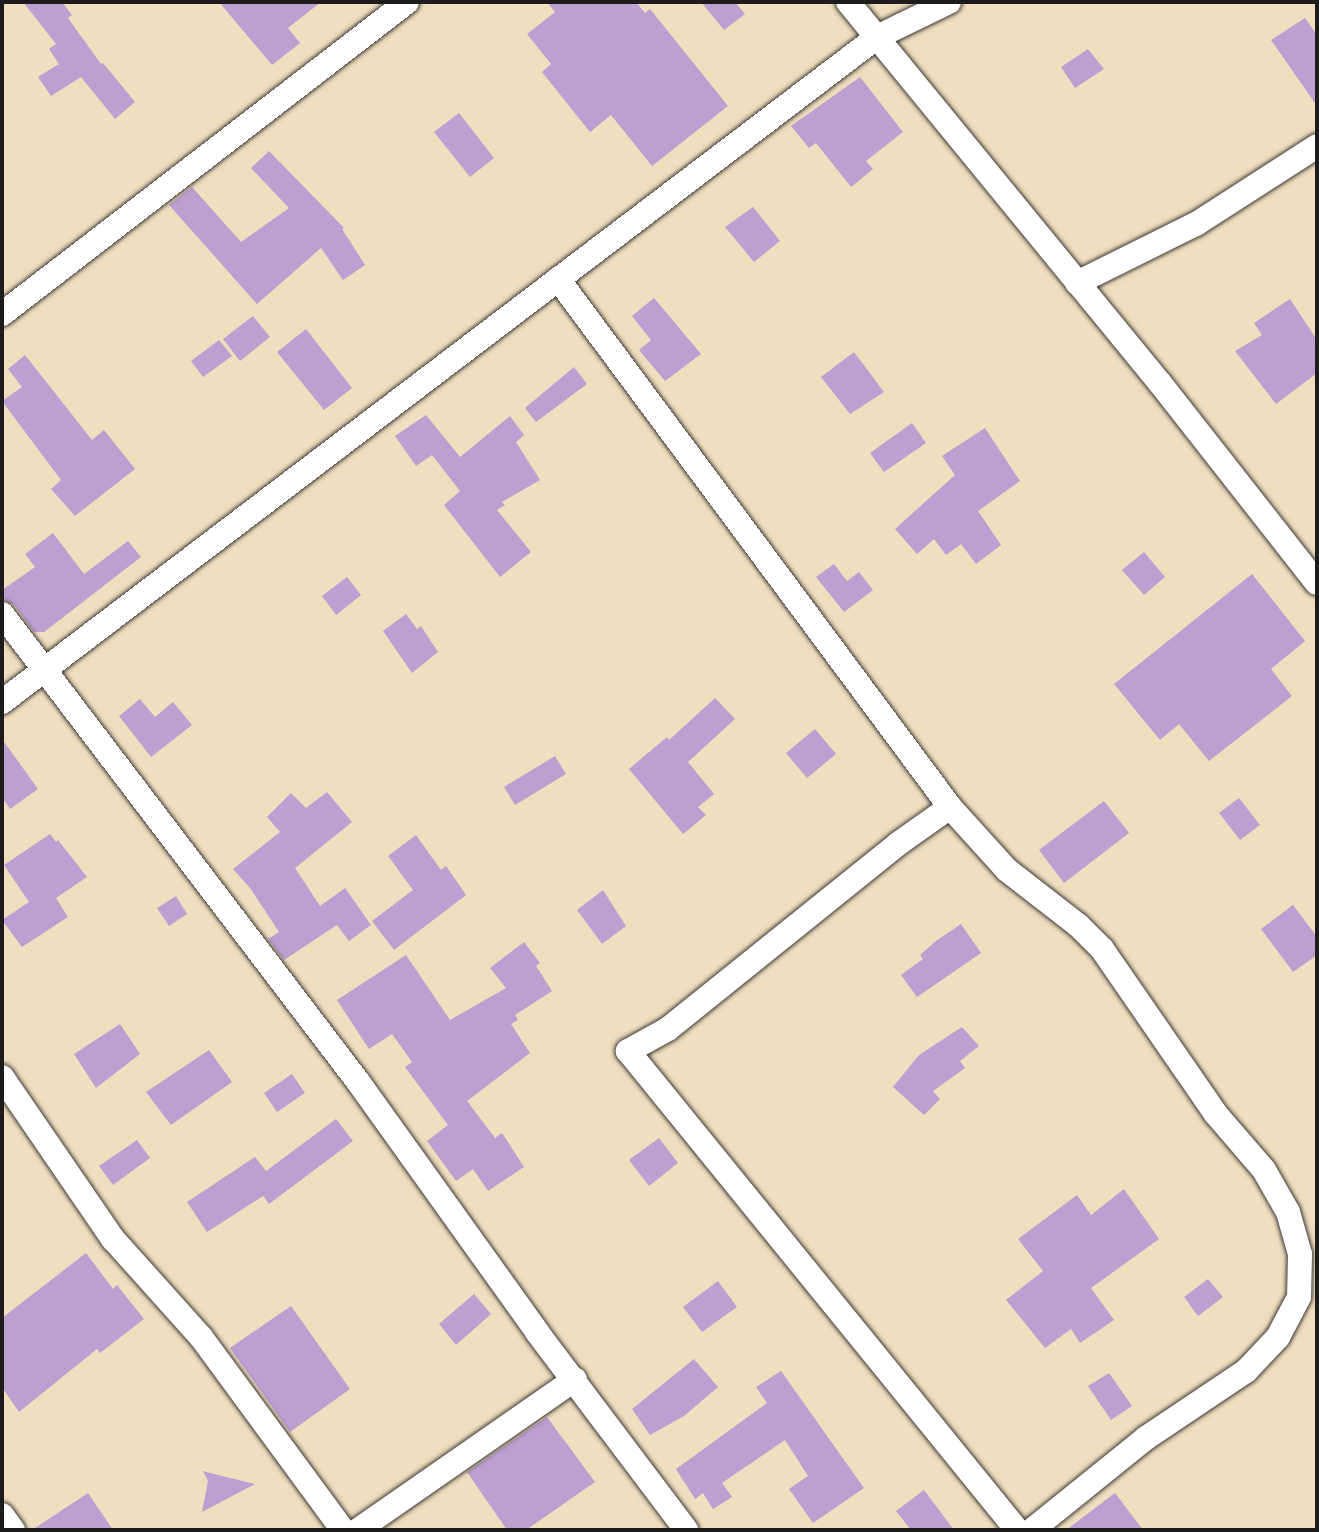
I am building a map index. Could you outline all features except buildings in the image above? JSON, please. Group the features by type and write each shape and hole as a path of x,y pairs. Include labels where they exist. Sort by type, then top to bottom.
{"street":[{"path":"2,314 407,2"},
{"path":"848,2 1160,383 1317,583"},
{"path":"2,702 877,37 949,2"},
{"path":"1077,283 1196,224 1317,146"},
{"path":"558,279 950,807 1007,870 1078,925 1102,950 1215,1113 1264,1170 1308,1251 1299,1297 1278,1337 1246,1371 1146,1437 1032,1530"},
{"path":"2,614 359,1083 537,1332 575,1379 686,1530"},
{"path":"950,807 888,852 668,1029 628,1051 1017,1530"},
{"path":"2,1077 113,1239 201,1337 344,1530"},
{"path":"358,1530 575,1379"},
{"path":"2,1515 13,1530"}]}
